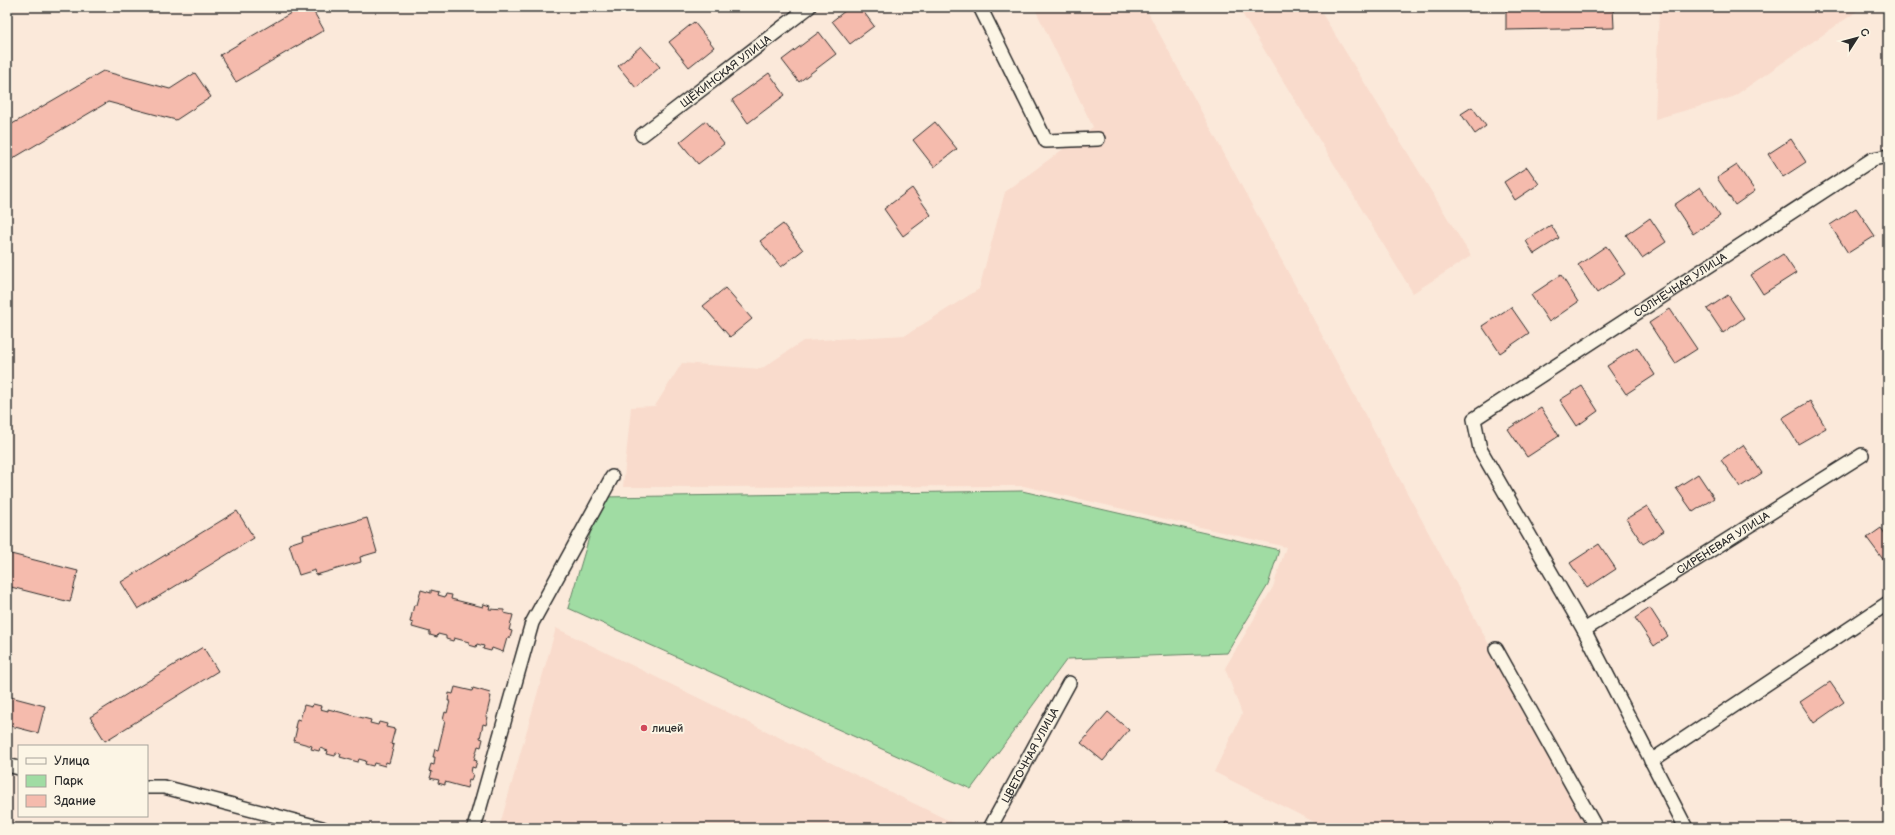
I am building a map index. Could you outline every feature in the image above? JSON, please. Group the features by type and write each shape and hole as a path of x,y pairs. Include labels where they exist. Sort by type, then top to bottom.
{"street":[{"name":"ЩЁКИНСКАЯ УЛИЦА","path":"642,135 809,7"},
{"path":"980,7 1046,141 1098,139"},
{"name":"СОЛНЕЧНАЯ УЛИЦА","path":"1584,630 1480,449 1474,419 1873,159 1888,156"},
{"name":"СИРЕНЕВАЯ УЛИЦА","path":"1584,630 1862,455"},
{"path":"474,828 532,623 612,477"},
{"path":"1651,760 1888,603"},
{"path":"1584,630 1686,828"},
{"path":"1496,649 1596,828"},
{"name":"ЦВЕТОЧНАЯ УЛИЦА","path":"990,828 1069,683"},
{"path":"7,765 18,768"},
{"path":"148,787 164,787 322,828"}],"shaded area":[{"path":"1034,7 1145,7 1588,828 1323,828 1214,772 1242,714 1225,668 1273,587 1286,547 1024,486 623,487 631,407 655,406 682,363 761,369 803,341 906,335 979,289 1005,192 1093,127"},
{"path":"1238,7 1318,7 1471,256 1413,293"},
{"path":"1659,7 1863,7 1733,97 1655,119"},
{"name":"лицей","path":"556,628 964,828 499,828"}],"green space":[{"path":"1022,491 1279,550 1268,585 1227,653 1067,659 971,789 568,608 601,497"}],"building":[{"path":"301,7 311,7 324,30 236,82 220,55"},
{"path":"850,7 860,7 874,26 850,44 832,21"},
{"path":"1506,7 1613,7 1614,28 1506,30"},
{"path":"694,22 714,47 689,67 669,42"},
{"path":"819,32 836,54 799,82 782,60"},
{"path":"641,46 660,67 636,88 618,66"},
{"path":"103,71 170,89 195,73 211,97 176,120 108,102 7,162 7,127"},
{"path":"769,73 785,95 748,123 732,100"},
{"path":"1472,107 1486,126 1475,134 1461,114"},
{"path":"706,121 724,144 698,164 680,142"},
{"path":"935,122 957,149 934,167 913,140"},
{"path":"1791,139 1806,162 1783,177 1768,154"},
{"path":"1737,165 1755,191 1735,205 1717,178"},
{"path":"1527,167 1539,184 1515,200 1504,182"},
{"path":"1700,187 1720,216 1693,234 1674,205"},
{"path":"912,188 931,215 903,236 884,209"},
{"path":"1856,208 1875,236 1848,253 1830,225"},
{"path":"1650,218 1666,242 1642,258 1626,235"},
{"path":"783,224 803,250 781,267 760,241"},
{"path":"1551,225 1559,238 1534,254 1526,241"},
{"path":"1606,246 1625,274 1597,293 1578,265"},
{"path":"1783,254 1796,273 1763,294 1751,275"},
{"path":"1561,275 1578,302 1549,322 1531,295"},
{"path":"725,288 752,319 730,337 703,306"},
{"path":"1728,295 1744,318 1723,333 1707,309"},
{"path":"1511,307 1529,333 1500,353 1482,326"},
{"path":"1670,309 1697,349 1675,363 1649,323"},
{"path":"1637,347 1655,375 1626,394 1607,366"},
{"path":"1582,386 1598,411 1577,426 1560,400"},
{"path":"1810,401 1826,428 1798,444 1782,418"},
{"path":"1541,408 1559,436 1527,457 1508,429"},
{"path":"1743,445 1762,473 1740,487 1721,460"},
{"path":"1698,474 1714,498 1693,512 1676,488"},
{"path":"1647,506 1664,531 1643,544 1626,519"},
{"path":"237,511 254,538 138,609 121,582"},
{"path":"367,518 377,552 360,557 361,562 316,575 315,570 299,575 289,544 304,539 303,535"},
{"path":"1881,528 1888,538 1888,560 1885,562 1867,538"},
{"path":"1599,544 1616,569 1587,588 1570,563"},
{"path":"7,553 78,571 70,602 7,586"},
{"path":"421,590 431,593 431,590 439,592 438,595 445,597 446,594 452,595 451,599 483,607 484,604 490,606 489,609 504,610 504,613 513,615 509,630 512,631 510,638 507,638 503,652 492,648 491,651 483,649 484,646 477,644 476,647 469,645 469,642 454,638 453,641 446,639 446,636 438,634 437,637 430,635 430,632 412,627 413,623 410,622 414,605 417,605"},
{"path":"1650,608 1668,636 1654,646 1635,618"},
{"path":"203,647 218,671 105,741 90,717"},
{"path":"1830,682 1844,702 1814,723 1800,702"},
{"path":"455,687 472,691 473,688 490,693 489,696 491,696 486,717 488,717 486,725 483,724 480,738 483,739 481,747 478,746 474,760 477,761 475,768 472,767 471,773 473,774 471,781 469,780 467,788 445,782 445,785 438,783 439,780 430,778 432,772 429,771 431,764 434,765 435,757 433,757 435,749 438,750 445,721 443,720 445,712 447,713 450,701 448,701 449,693 453,694"},
{"path":"7,696 45,706 38,733 7,725"},
{"path":"313,704 321,706 320,709 328,711 328,709 371,720 370,723 378,725 379,722 387,724 386,727 395,729 391,744 394,745 389,763 386,762 385,766 374,763 373,766 365,764 366,761 359,759 358,762 340,757 341,754 336,753 335,756 327,754 328,751 320,748 319,751 311,749 312,746 294,741 297,728 295,727 297,719 300,720 304,705 312,707"},
{"path":"1108,712 1129,730 1103,761 1081,743"},
{"path":"1226,822 1237,828 1223,828"}],"place":[{"name":"лицей","path":"644,728"}]}
